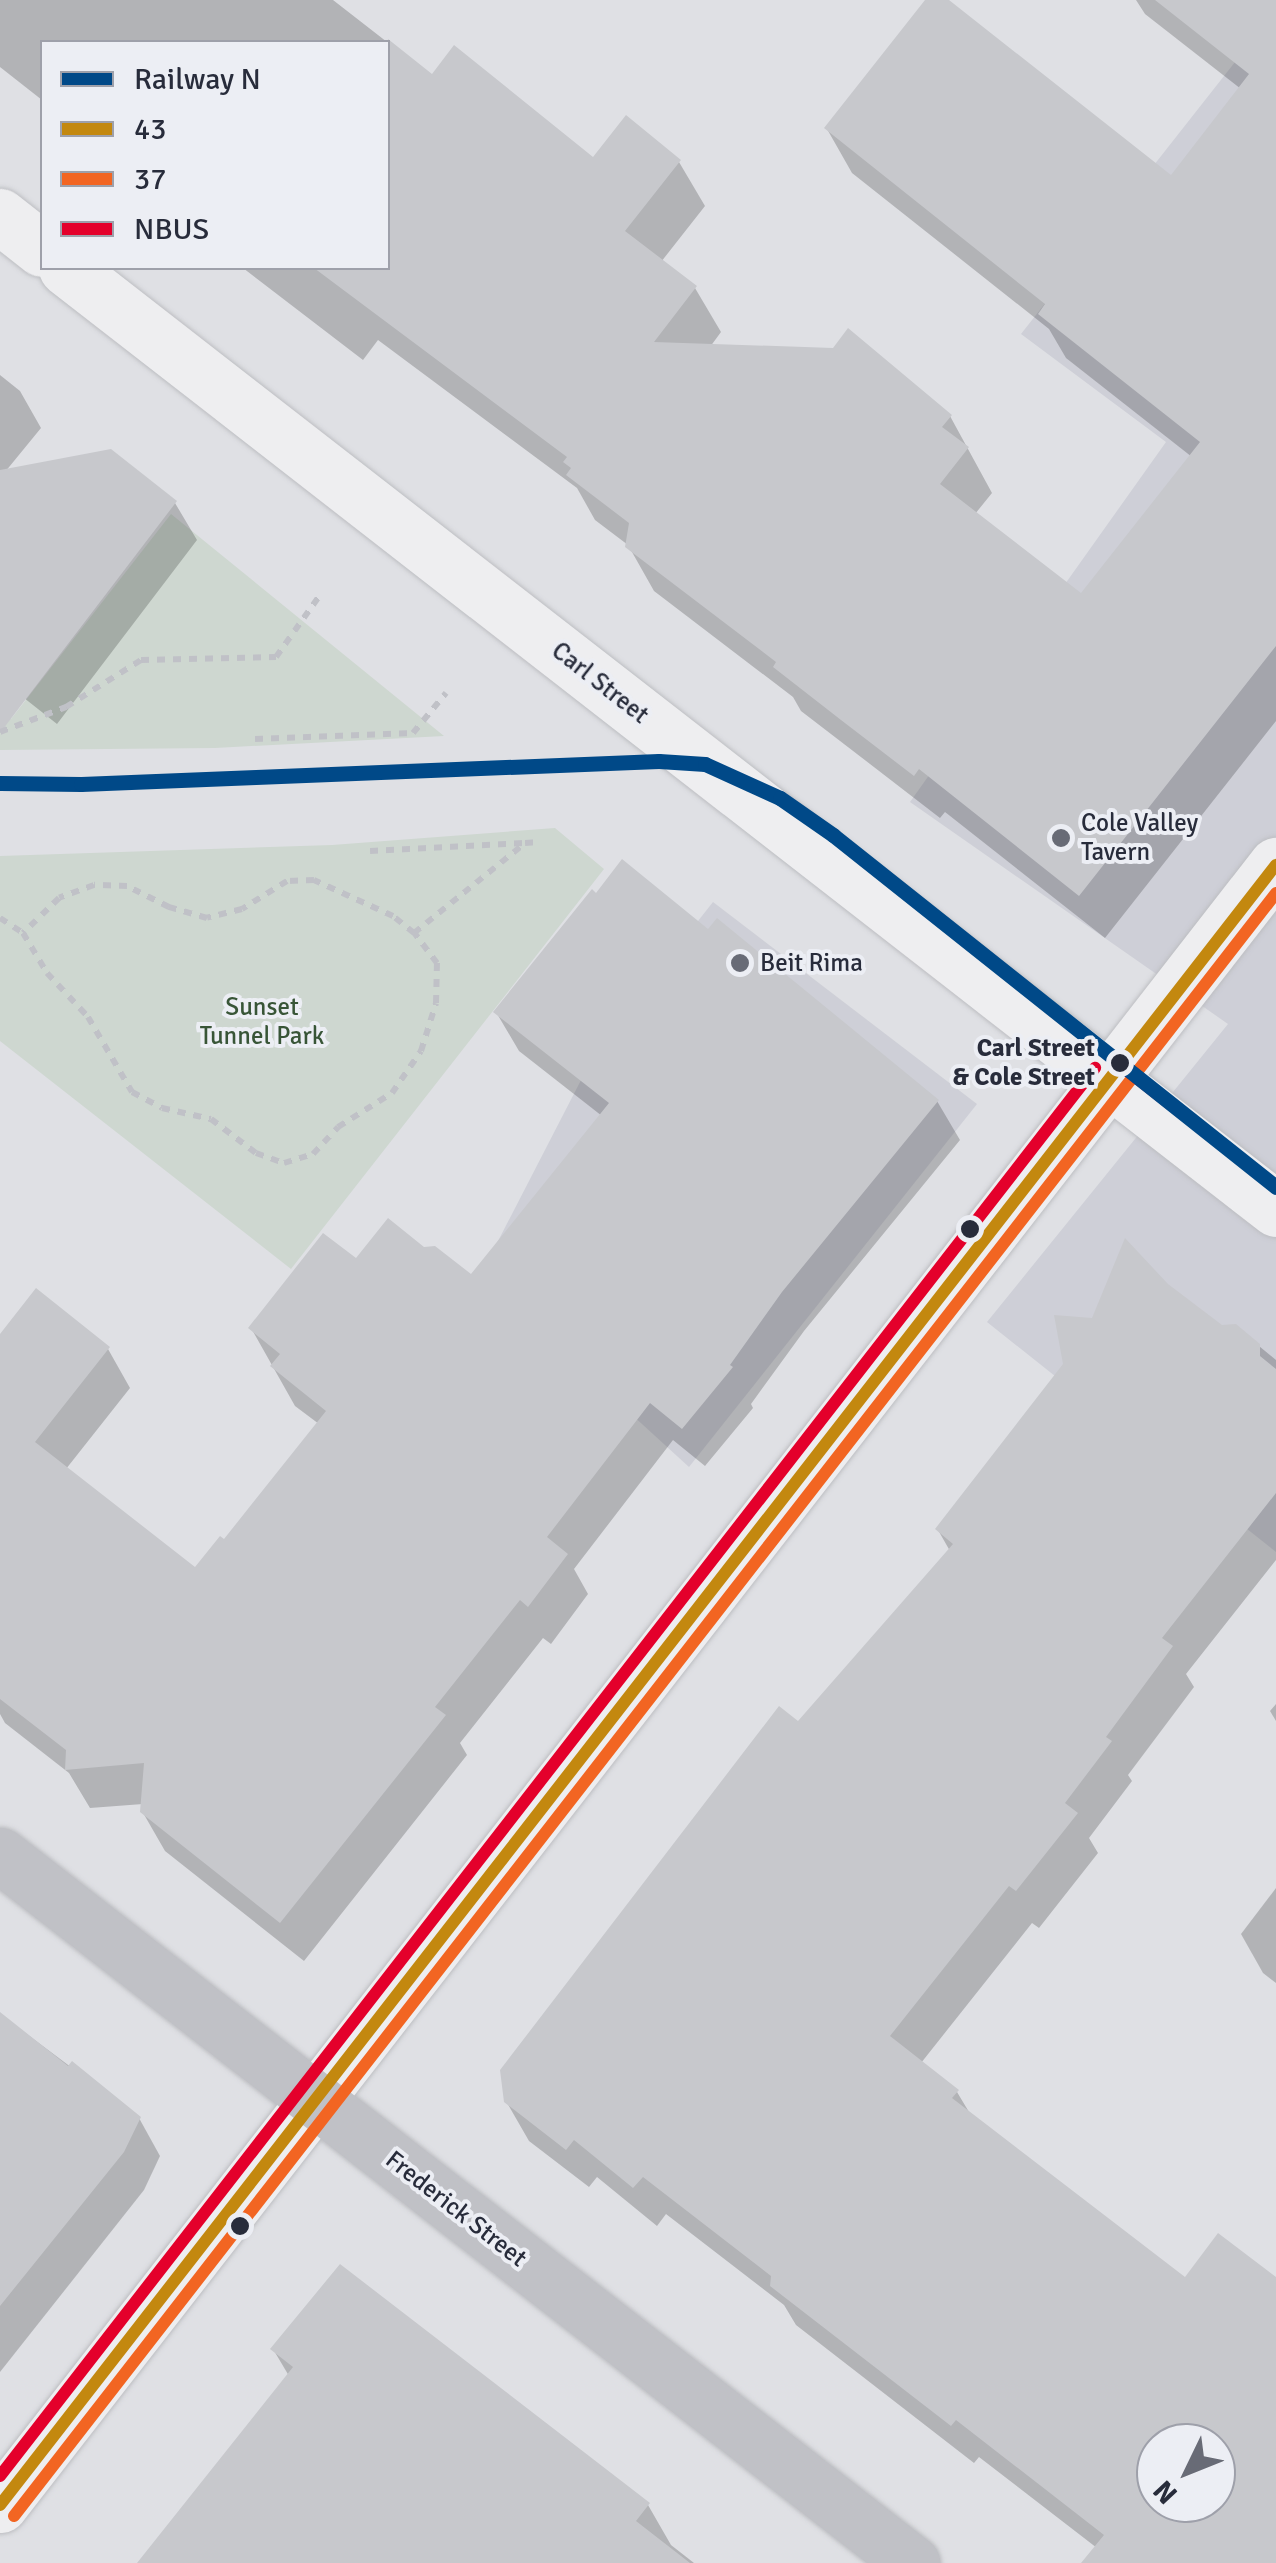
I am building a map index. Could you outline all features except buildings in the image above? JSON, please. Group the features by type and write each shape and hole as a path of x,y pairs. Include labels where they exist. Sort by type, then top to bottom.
{"street":[{"path":"0,216 40,247"},
{"name":"Carl Street","path":"69,270 1276,1210"},
{"path":"0,2505 1276,866"},
{"name":"Frederick Street","path":"0,1854 912,2563"}],"path":[{"path":"0,732 66,706 141,660 276,656 320,595"},
{"path":"256,738 413,733 446,694"},
{"path":"370,851 539,842"},
{"path":"414,933 525,843"},
{"path":"0,918 23,933 47,973 95,1026 118,1075 132,1092 162,1108 211,1119 256,1153 284,1163 303,1160 338,1127 382,1101 415,1062 434,1014 440,976 432,952 392,916 333,886 297,880 279,884 230,914 207,918 169,907 127,886 94,885 59,898 23,933"}],"shaded area":[{"path":"1276,10 1276,1552 987,1322 1228,1024 910,802 1166,442 1021,334"},
{"path":"713,902 977,1104 689,1467 480,1276 597,1049"}],"green space":[{"path":"171,514 444,736 215,748 0,750 0,717 11,719"},
{"name":"Sunset Tunnel Park","path":"555,828 604,869 291,1269 0,1041 0,856 332,845"}],"rail line":[{"name":"N","path":"0,783 81,784 659,761 705,764 780,798 833,835 1276,1187"}],"transit line":[{"name":"43","path":"0,2505 1276,865"},
{"name":"37","path":"14,2516 1276,893"},
{"name":"NBUS","path":"1120,1065 1276,1187"},
{"name":"NBUS","path":"0,2476 1095,1068"}],"place":[{"name":"Cole Valley Tavern","path":"1061,838"},
{"name":"Beit Rima","path":"740,963"},
{"name":"Carl Street & Cole Street","path":"1120,1063"}]}
